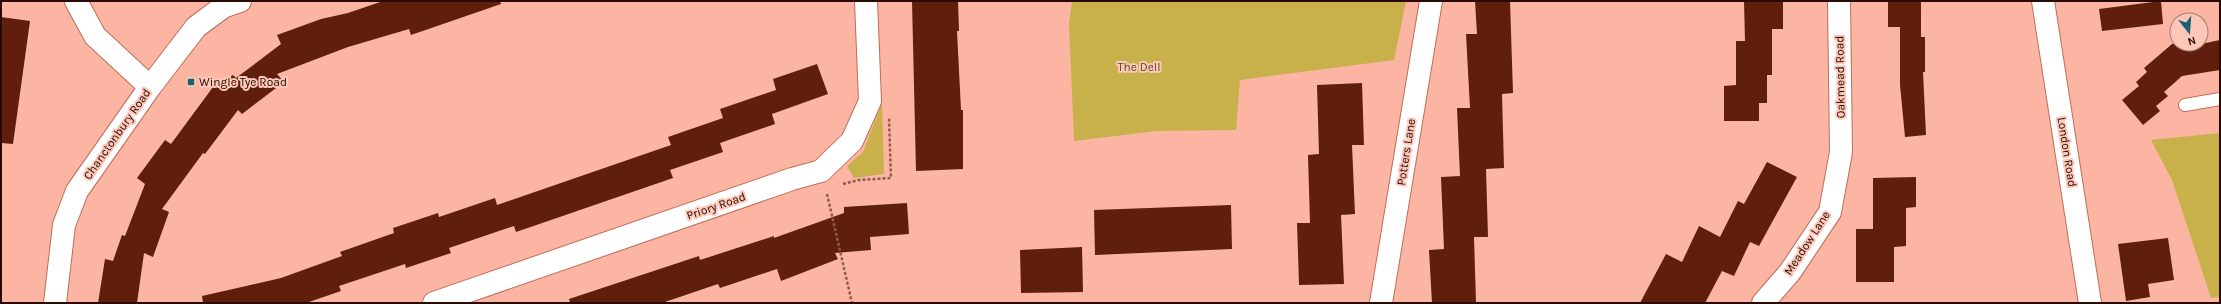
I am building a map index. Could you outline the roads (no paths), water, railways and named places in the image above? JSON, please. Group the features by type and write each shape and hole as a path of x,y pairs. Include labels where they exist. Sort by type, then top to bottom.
{"street":[{"path":"76,1 95,36 150,87"},
{"name":"Chanctonbury Road","path":"55,303 64,225 77,191 150,87 196,27 223,7 240,1"},
{"name":"Priory Road","path":"434,303 792,179 823,180 852,141 870,101 866,1"},
{"name":"Potters Lane","path":"1381,303 1431,1"},
{"name":"Oakmead Road","path":"1839,1 1841,152"},
{"name":"London Road","path":"2043,1 2090,303"},
{"name":"Meadow Lane","path":"1763,303 1790,272 1830,212 1841,152"}],"lane":[{"path":"2185,105 2220,99"}],"place":[{"name":"Wingle Tye Road","path":"191,82"}],"park label":[{"name":"The Dell","path":"1139,67"}]}
